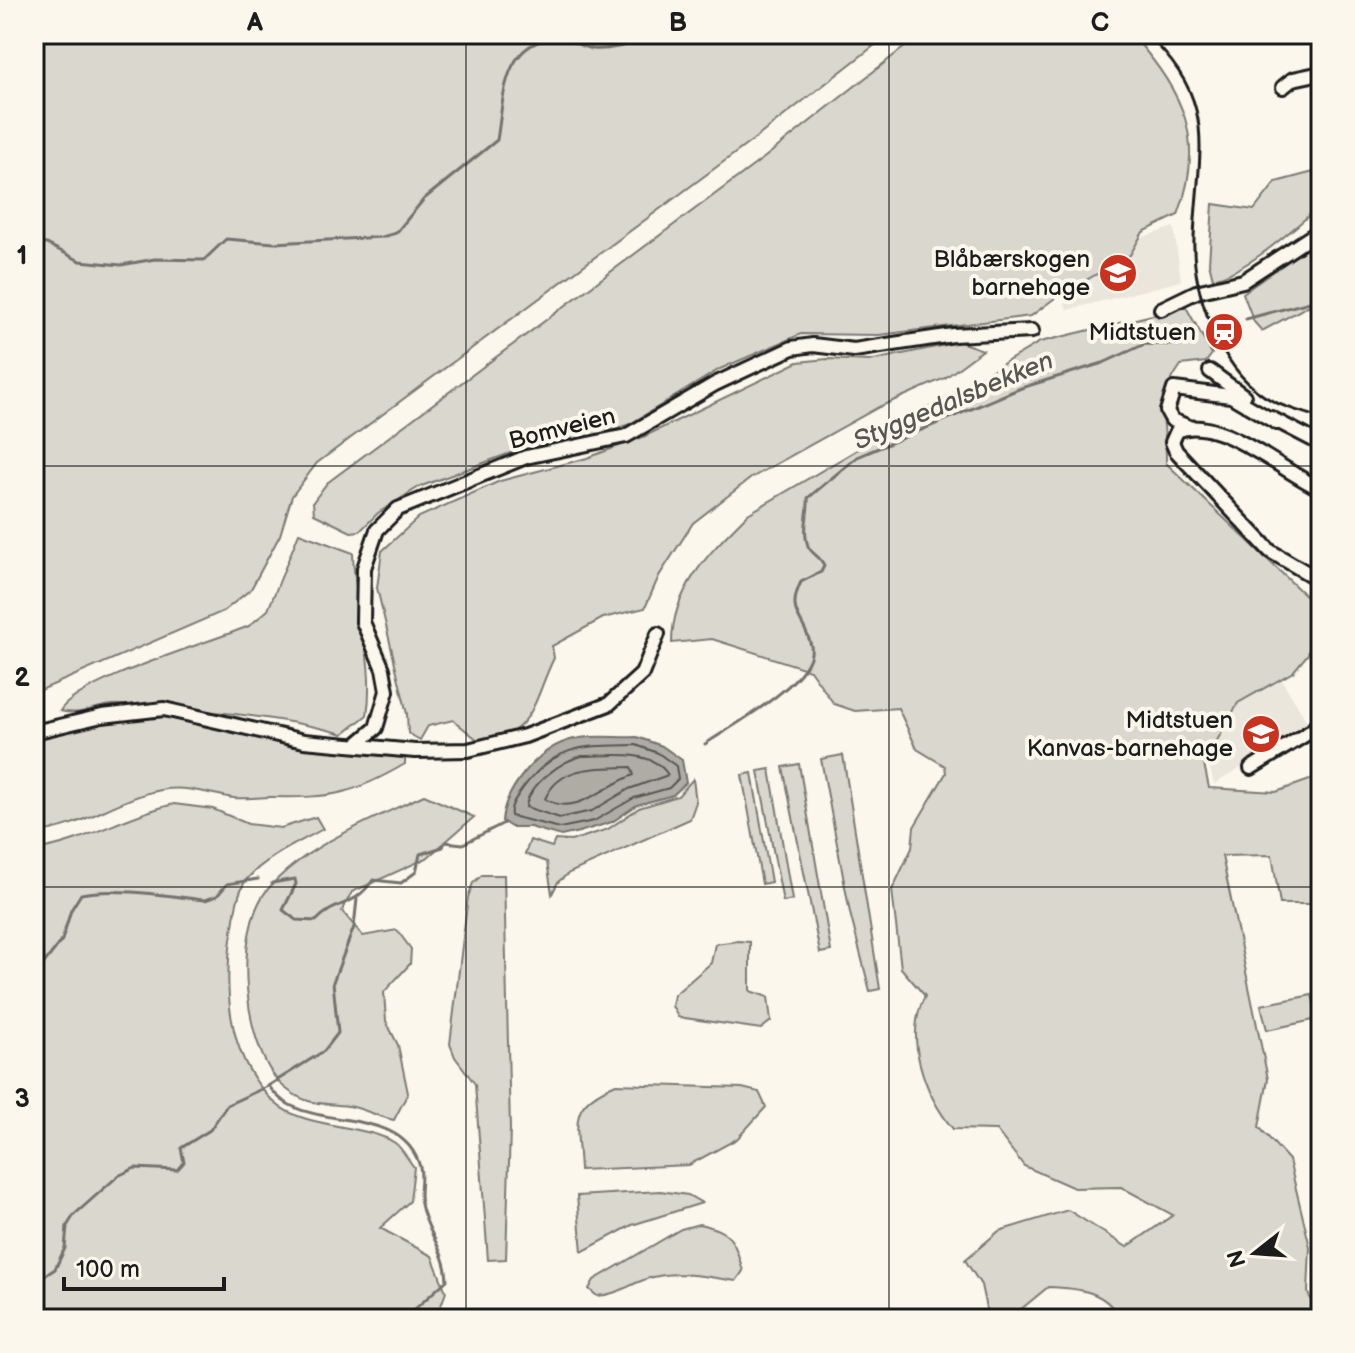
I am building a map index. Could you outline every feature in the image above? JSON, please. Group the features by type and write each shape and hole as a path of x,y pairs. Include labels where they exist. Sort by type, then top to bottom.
{"street":[{"path":"1283,87 1293,79 1321,73"},
{"path":"1161,309 1196,292 1243,281 1321,230"},
{"name":"Bomveien","path":"357,744 376,728 387,697 383,669 363,622 364,568 377,530 398,509 526,457 626,436 715,384 792,348 813,345 854,350 953,335 1032,331"},
{"path":"1210,371 1277,423"},
{"path":"1321,444 1231,396 1174,389 1167,411 1172,420 1213,430 1321,489"},
{"path":"1187,426 1177,431 1172,442 1176,451 1270,551 1321,581"},
{"path":"34,732 107,715 164,709 267,735 442,752 468,750 525,736 609,704 642,674 658,634"},
{"path":"1251,768 1313,730 1321,718"}],"shaded area":[{"path":"34,34 889,34 753,140 317,463 292,496 280,535 251,589 224,611 34,693"},
{"path":"921,34 1133,36 1165,77 1185,119 1190,140 1190,163 1178,215 1143,232 1130,255 1055,298 1031,316 879,335 801,334 720,369 630,424 581,440 513,452 419,487 378,513 360,531 351,532 314,514 313,502 327,483 765,157"},
{"path":"1321,170 1321,205 1255,258 1227,275 1213,279 1209,263 1213,204 1254,210 1276,182"},
{"name":"Blåbærskogen barnehage","path":"1174,227 1181,281 1067,310 1054,266"},
{"path":"1321,238 1321,299 1262,331 1254,322 1243,293"},
{"path":"1186,307 1212,354 1206,362 1181,365 1172,379 1163,412 1166,463 1310,600 1311,640 1308,654 1293,672 1238,703 1204,764 1209,788 1276,792 1321,776 1321,904 1280,904 1272,855 1222,856 1268,1079 1259,1127 1289,1160 1310,1247 1308,1292 1318,1319 1120,1319 1107,1302 1090,1292 1048,1287 1020,1310 987,1313 981,1285 965,1260 999,1231 1068,1210 1127,1247 1173,1215 1121,1187 1074,1188 1024,1166 996,1130 953,1129 934,1100 920,1066 917,1048 916,1030 925,996 901,968 892,890 912,848 914,827 946,773 945,766 917,749 898,708 855,711 834,704 810,670 712,639 672,643 674,623 686,588 696,572 748,514 1040,342"},
{"path":"960,342 983,350 945,378 879,407 751,478 693,523 659,576 645,608 603,618 552,646 554,658 536,702 522,724 511,732 479,741 453,720 428,726 420,740 408,733 407,714 377,588 382,551 419,517 500,481 587,458 643,437 798,362 827,359 869,361"},
{"path":"299,533 353,553 367,654 369,695 367,715 343,734 261,717 205,711 113,705 77,712 60,711 71,699 117,675 249,626 268,610"},
{"name":"Midtstuen Kanvas-barnehage","path":"1282,680 1310,727 1214,784 1208,761 1238,703"},
{"path":"158,715 200,721 292,747 361,750 405,756 405,764 355,788 310,797 239,798 189,789 161,790 67,826 34,832 34,737 127,717"},
{"path":"843,755 880,989 870,991 850,913 821,759"},
{"path":"799,764 831,951 820,953 783,767"},
{"path":"770,769 792,900 783,902 758,771"},
{"path":"752,773 771,882 762,884 742,775"},
{"path":"693,779 696,802 690,819 569,873 558,882 552,894 547,862 525,854 530,840 552,847 555,840 571,841 608,829 639,808 678,796"},
{"path":"424,795 474,817 427,858 352,892 342,911 363,936 397,930 411,949 410,964 384,992 386,1021 398,1045 408,1093 394,1120 354,1107 316,1103 301,1098 285,1088 271,1071 252,1020 246,961 257,908 268,889 284,873 321,846"},
{"path":"174,804 213,809 248,824 281,828 316,817 323,829 263,864 241,889 228,972 237,1042 258,1084 286,1111 317,1122 383,1137 398,1145 414,1167 410,1201 380,1228 432,1256 446,1292 436,1319 34,1319 34,850 70,841"},
{"path":"482,875 504,875 510,1129 506,1259 488,1260 475,1084 455,1057 450,1044 468,897 473,883"},
{"path":"750,942 750,991 768,997 771,1021 761,1029 678,1017 672,1006 674,995 711,963 715,944"},
{"path":"1312,995 1318,1019 1267,1030 1261,1005"},
{"path":"616,1084 742,1088 759,1092 766,1107 737,1139 689,1165 580,1170 578,1117 589,1100"},
{"path":"660,1191 688,1195 702,1203 632,1225 582,1252 577,1196"},
{"path":"699,1224 719,1230 734,1244 743,1271 736,1281 668,1275 646,1279 604,1295 597,1296 589,1289 594,1280 681,1229"}],"water":[{"path":"637,737 662,746 682,760 686,783 673,795 637,805 612,822 561,836 530,827 511,827 502,821 515,785 533,763 555,746 584,738"}],"waterway":[{"path":"34,243 47,244 80,261 121,265 155,259 204,260 226,239 274,243 382,237 396,233 424,199 497,140 504,91 515,61 525,50 539,42 557,38 602,49 667,34"},
{"name":"Styggedalsbekken","path":"1246,319 1321,299"},
{"name":"Styggedalsbekken","path":"705,744 770,701 801,673 809,659 811,646 795,602 801,582 821,572 824,566 806,540 808,498 857,457 1021,388 1103,363 1145,344 1182,345 1196,334"},
{"name":"Styggedalsbekken","path":"272,883 295,879 296,884 283,910 296,920 316,921 331,909 359,896 373,880 401,883 416,872 420,854 443,847 445,842 463,844 504,823"},
{"name":"Styggedalsbekken","path":"34,976 62,940 71,910 81,894 125,892 205,900 217,896 227,884 258,879"},
{"path":"34,1283 55,1269 65,1248 67,1226 74,1215 118,1176 135,1168 177,1170 184,1162 181,1148 210,1130 227,1105 268,1086 324,1051 338,1033 333,982 354,927 357,899"},
{"path":"269,1086 284,1101 303,1111 372,1125 393,1133 409,1146 420,1167 420,1199 443,1260 447,1280 404,1319"}],"railway":[{"path":"1146,34 1170,59 1186,82 1195,106 1200,154 1195,259 1203,303 1211,325 1233,366 1264,396 1321,418"}],"place":[{"name":"Blåbærskogen barnehage","path":"1118,273"},
{"name":"Midtstuen","path":"1224,332"},
{"name":"Midtstuen Kanvas-barnehage","path":"1261,734"}]}
